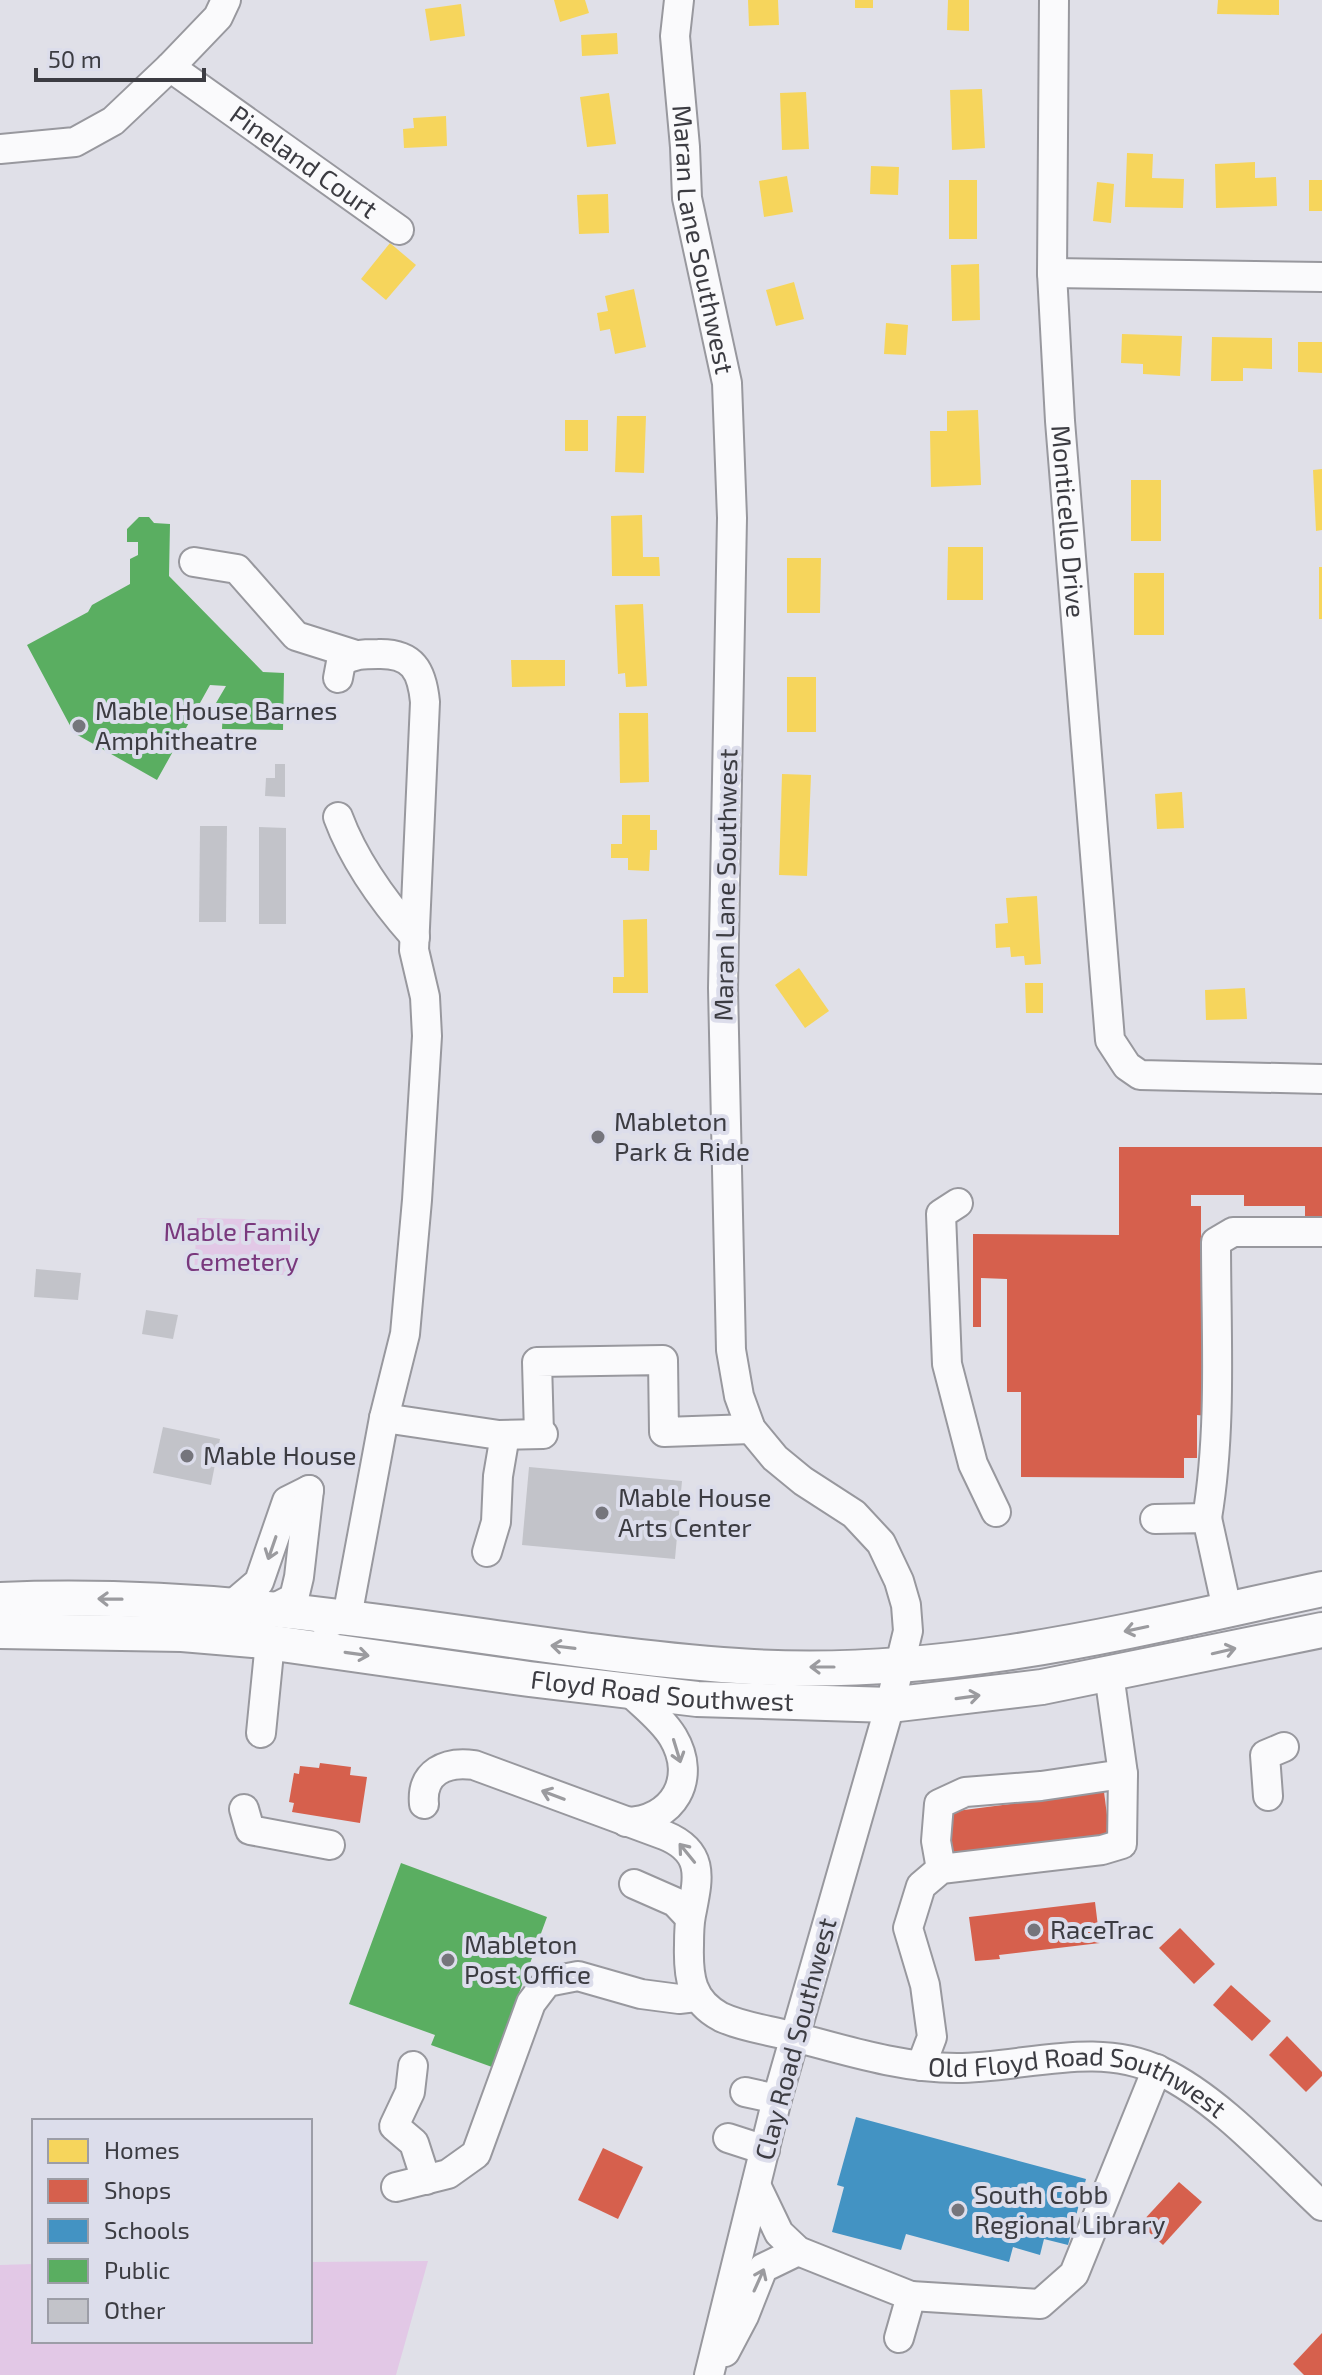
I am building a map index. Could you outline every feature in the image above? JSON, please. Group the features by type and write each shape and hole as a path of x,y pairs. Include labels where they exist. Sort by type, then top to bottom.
{"main road":[{"name":"Floyd Road Southwest","path":"0,1631 153,1631 271,1626 347,1617 651,1658 755,1667 900,1667 1087,1640 1322,1589"},
{"name":"Floyd Road Southwest","path":"0,1600 127,1599 232,1605 271,1626 629,1691 697,1699 890,1705 1042,1687 1322,1630"}],"street":[{"path":"0,149 75,142 113,121 218,17 226,0"},
{"name":"Maran Lane Southwest","path":"679,0 675,36 687,198 727,383 732,518 723,988 731,1350 739,1396 751,1429 775,1458 803,1481 854,1514 881,1543 899,1581 906,1605 908,1631 890,1705"},
{"name":"Monticello Drive","path":"1054,0 1052,273 1060,421 1110,1040 1127,1066 1140,1075 1322,1079"},
{"name":"Pineland Court","path":"170,67 399,230"},
{"path":"1052,273 1322,277"},
{"path":"114,1631 166,1621 227,1623 302,1631 347,1617 384,1418 405,1334 417,1200 427,1036 425,997 414,950 425,717 423,683 406,658 388,654 346,666 296,636 237,569 194,562"},
{"path":"338,817 348,843 399,920 415,937"},
{"path":"958,1203 941,1214 947,1364 973,1464 996,1512"},
{"path":"1227,1609 1207,1518 1212,1488 1215,1415 1216,1242 1233,1232 1322,1232"},
{"path":"384,1418 505,1435 541,1434 537,1362 663,1360 664,1432 751,1429"},
{"path":"487,1552 496,1522 498,1476 505,1435"},
{"path":"232,1605 259,1582 287,1501 309,1490 294,1598 271,1626 261,1733"},
{"path":"1155,1519 1207,1518"},
{"path":"921,2066 932,2037 925,1985 908,1928 921,1886 941,1869 1102,1850 1122,1844 1123,1774 1109,1674"},
{"path":"626,1822 649,1820 669,1808 680,1789 682,1773 681,1756 666,1726 629,1691"},
{"name":"Clay Road Southwest","path":"711,2375 777,2099 890,1705"},
{"path":"1268,1796 1265,1755 1284,1747"},
{"path":"396,2187 448,2174 476,2154 531,2003 547,1982 578,1976 641,1994 679,1999 696,1997 690,1982 688,1963 690,1918 698,1871 689,1852 673,1839 462,1763 451,1764 432,1774 423,1795 424,1804"},
{"path":"941,1869 936,1841 939,1804 965,1792 1041,1786 1123,1774"},
{"path":"244,1809 250,1830 330,1845"},
{"path":"634,1884 675,1902 690,1918"},
{"name":"Old Floyd Road Southwest","path":"696,1997 723,2018 853,2053 921,2066 958,2068 1096,2055 1157,2069 1199,2092 1322,2206"},
{"path":"413,2066 410,2092 394,2126 414,2143 426,2180"},
{"path":"756,2185 779,2233 798,2251 911,2296 1040,2304 1074,2274 1157,2069"},
{"path":"745,2092 777,2099"},
{"path":"728,2138 765,2150"},
{"path":"711,2375 744,2316 763,2268 798,2251"},
{"path":"899,2338 911,2296"}],"green space":[{"name":"Mable Family Cemetery","path":"197,1218 291,1220 289,1275 194,1273"},
{"path":"428,2261 396,2375 0,2375 0,2265 32,2264 32,2343 312,2343 312,2262"}],"building: Homes":[{"path":"554,0 585,0 589,13 560,22"},
{"path":"748,0 778,0 779,25 749,26"},
{"path":"855,0 873,0 873,8 855,8"},
{"path":"948,0 969,0 969,31 947,30"},
{"path":"1218,0 1279,0 1279,15 1217,14"},
{"path":"461,4 465,36 430,41 425,9"},
{"path":"617,33 618,54 582,56 581,35"},
{"path":"982,89 985,148 952,150 950,90"},
{"path":"806,92 809,149 782,150 780,93"},
{"path":"609,93 616,144 587,147 580,97"},
{"path":"446,116 447,146 404,148 403,129 414,128 413,118"},
{"path":"1127,153 1153,154 1152,178 1184,179 1183,208 1125,207"},
{"path":"1255,162 1255,178 1276,177 1277,206 1216,208 1215,164"},
{"path":"871,166 899,167 898,195 870,194"},
{"path":"787,176 793,212 764,217 759,181"},
{"path":"949,180 977,180 977,239 949,239"},
{"path":"1309,180 1322,180 1322,211 1309,211"},
{"path":"1097,182 1114,184 1111,223 1093,221"},
{"path":"608,194 609,233 579,234 577,195"},
{"path":"390,243 416,265 386,300 361,279"},
{"path":"979,264 980,320 952,321 951,265"},
{"path":"794,282 804,319 776,326 766,290"},
{"path":"634,289 646,347 615,354 610,329 600,331 597,313 608,311 605,296"},
{"path":"886,323 908,325 906,355 884,354"},
{"path":"1122,334 1182,336 1180,376 1143,374 1143,364 1121,363"},
{"path":"1212,337 1272,338 1272,369 1243,368 1243,381 1211,381"},
{"path":"1298,342 1322,342 1322,373 1298,372"},
{"path":"978,410 981,485 931,487 930,431 947,431 947,411"},
{"path":"617,416 646,416 644,473 615,472"},
{"path":"565,420 588,420 588,451 565,451"},
{"path":"1322,469 1322,530 1316,531 1313,470"},
{"path":"1131,480 1161,480 1161,541 1131,541"},
{"path":"642,515 643,557 659,557 660,576 612,576 611,516"},
{"path":"948,547 983,547 983,600 947,600"},
{"path":"787,558 821,558 820,613 787,613"},
{"path":"1319,567 1322,567 1322,619 1319,619"},
{"path":"1134,573 1164,573 1164,635 1134,635"},
{"path":"643,604 647,686 626,687 625,673 618,674 615,605"},
{"path":"511,660 565,660 565,686 512,687"},
{"path":"787,677 816,677 816,732 787,732"},
{"path":"619,713 648,713 649,782 620,783"},
{"path":"782,774 811,775 807,876 779,875"},
{"path":"1182,792 1184,828 1157,829 1155,794"},
{"path":"622,815 650,815 650,830 657,830 657,850 650,850 649,871 628,870 628,858 611,858 611,844 622,844"},
{"path":"1037,896 1041,964 1025,965 1024,956 1011,957 1010,947 996,948 995,924 1008,923 1006,898"},
{"path":"647,919 648,993 613,993 613,977 624,977 623,920"},
{"path":"799,968 829,1011 805,1028 775,985"},
{"path":"1025,983 1043,983 1043,1013 1026,1013"},
{"path":"1245,988 1247,1019 1206,1020 1205,990"}],"building: Shops":[{"path":"1119,1147 1322,1147 1322,1219 1305,1219 1305,1206 1244,1206 1244,1195 1191,1195 1191,1206 1201,1206 1201,1333 1207,1333 1207,1416 1197,1415 1197,1458 1184,1458 1184,1478 1021,1477 1021,1392 1007,1392 1007,1279 981,1278 981,1327 973,1327 973,1234 1119,1235"},
{"path":"320,1763 351,1767 350,1775 367,1777 360,1823 292,1812 294,1803 289,1802 294,1773 299,1774 300,1766 319,1768"},
{"path":"1104,1792 1110,1838 947,1859 941,1813"},
{"name":"RaceTrac","path":"1095,1902 1100,1943 999,1955 1000,1959 975,1961 969,1917"},
{"path":"1180,1928 1215,1964 1194,1984 1159,1948"},
{"path":"1231,1985 1271,2021 1252,2041 1213,2005"},
{"path":"1287,2036 1322,2072 1322,2076 1306,2092 1269,2055"},
{"path":"603,2148 643,2167 618,2219 578,2200"},
{"path":"1179,2182 1202,2202 1163,2245 1140,2224"},
{"path":"1322,2333 1322,2375 1304,2375 1293,2364"}],"building: Schools":[{"name":"South Cobb Regional Library","path":"856,2117 1086,2179 1068,2245 1044,2239 1040,2255 1013,2247 1009,2262 906,2234 901,2250 832,2232 844,2187 837,2185"}],"building: Public":[{"path":"139,517 149,517 154,523 170,524 169,576 263,672 284,673 283,730 222,729 223,709 216,703 226,686 210,685 157,780 74,733 27,645 88,612 92,605 130,584 130,559 138,555 138,542 127,542 127,529"},
{"name":"Mableton Post Office","path":"401,1863 547,1917 492,2067 431,2045 435,2035 349,2004"}],"building: Other":[{"path":"275,764 285,764 285,797 265,796 266,778 275,778"},
{"path":"200,826 227,826 226,922 199,922"},
{"path":"259,827 286,828 286,924 259,924"},
{"path":"36,1269 81,1273 78,1300 34,1297"},
{"path":"146,1310 178,1315 173,1339 142,1334"},
{"name":"Mable House","path":"163,1427 220,1439 211,1485 153,1473"},
{"name":"Mable House Arts Center","path":"529,1467 682,1481 675,1559 522,1545"}],"place":[{"name":"Mable House Barnes Amphitheatre","path":"79,726"},
{"name":"Mableton Park & Ride","path":"598,1137"},
{"name":"Mable House","path":"187,1456"},
{"name":"Mable House Arts Center","path":"602,1513"},
{"name":"RaceTrac","path":"1034,1930"},
{"name":"Mableton Post Office","path":"448,1960"},
{"name":"South Cobb Regional Library","path":"958,2210"}]}
